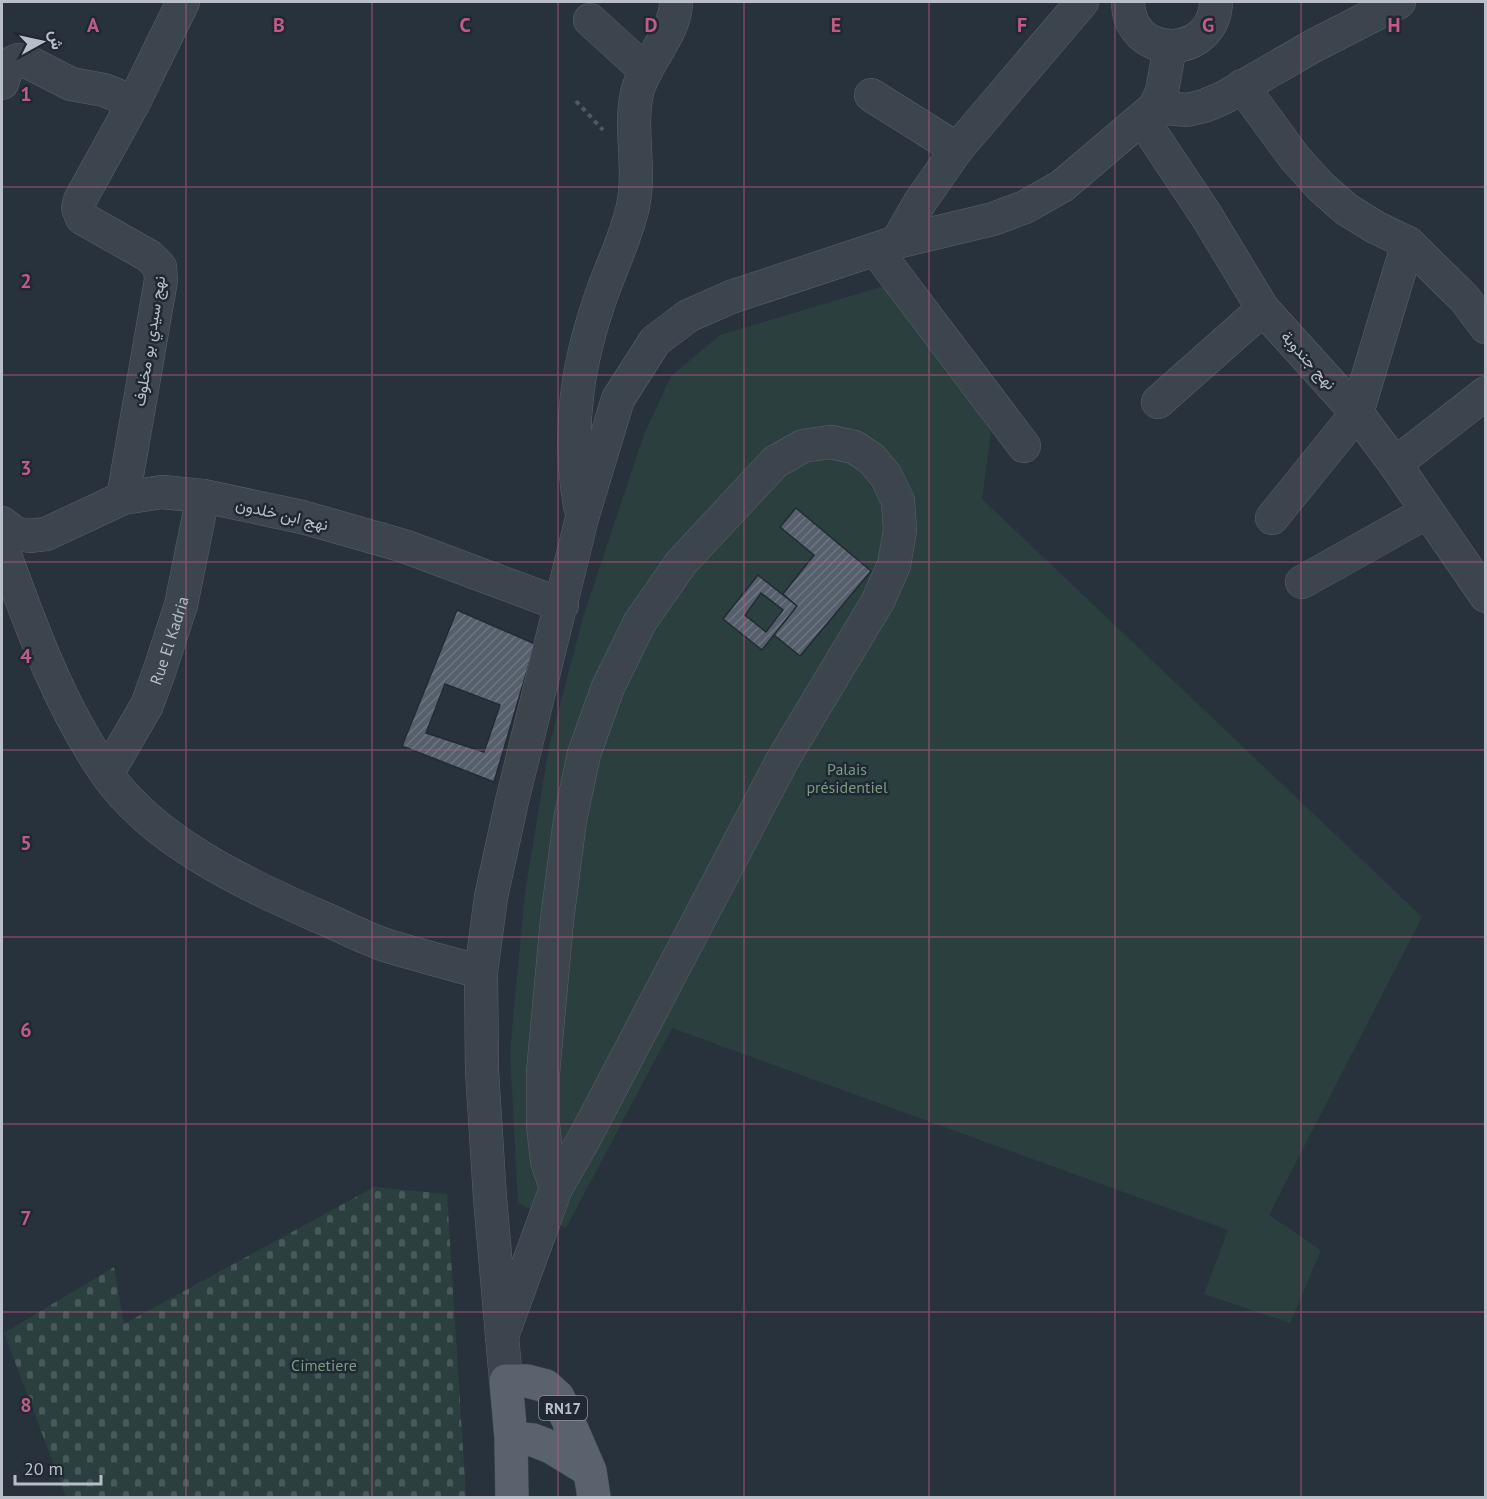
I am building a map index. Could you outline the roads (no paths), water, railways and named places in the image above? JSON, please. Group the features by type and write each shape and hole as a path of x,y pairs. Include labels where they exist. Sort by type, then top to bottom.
{"main road":[{"path":"506,1381 511,1438 512,1497"},
{"name":"RN17","path":"506,1381 527,1381 546,1386 558,1397 592,1484"},
{"name":"RN17","path":"511,1438 533,1440 551,1447 592,1484"}],"street":[{"name":"نهج سيدي بو مخلوف","path":"123,498 161,280 160,267 149,256 82,218 78,208 80,200 134,102 183,2"},
{"path":"582,518 574,437 576,397 582,361 603,290 633,209 637,165 637,91 670,25 676,2"},
{"path":"887,246 957,149 1082,2"},
{"path":"1128,2 1131,20 1141,34 1155,44 1170,47 1191,42 1206,31 1215,13 1216,2"},
{"path":"1149,113 1187,110 1223,98 1314,45 1399,2"},
{"path":"590,20 646,70"},
{"path":"506,1381 490,1198 482,1071 481,972 491,897 512,801 582,518 618,399 655,341 688,316 730,297 887,246 993,219 1025,207 1062,186 1149,113 1162,91 1170,47"},
{"path":"2,83 5,71 19,59 71,84 104,90 134,102"},
{"path":"1242,86 1287,147 1320,186 1346,209 1375,227 1408,243 1464,298 1485,327"},
{"path":"871,95 957,149"},
{"name":"نهج جندوبة","path":"1149,113 1206,215 1263,309 1357,413 1395,464 1485,596"},
{"path":"1272,518 1357,413 1408,243"},
{"path":"887,246 1024,446"},
{"path":"1158,402 1263,309"},
{"path":"1395,464 1485,393"},
{"path":"502,1336 556,1188 584,1139 782,761 878,601 894,565 900,530 898,501 886,476 873,459 854,447 830,442 803,446 775,462 681,564 640,622 608,687 584,754 570,820 557,920 543,1072 543,1125 547,1161 556,1188"},
{"name":"نهج ابن خلدون","path":"2,523 15,533 29,536 46,534 123,498 162,492 203,496 302,517 404,546 562,605"},
{"name":"Rue El Kadria","path":"107,774 147,705 159,672 181,605 203,496"},
{"path":"1302,582 1427,512"},
{"path":"2,546 54,679 87,742 107,774 139,811 199,856 259,890 383,944 481,972"}],"park label":[{"name":"Palais présidentiel","path":"847,778"},
{"name":"Cimetiere","path":"324,1365"}]}
